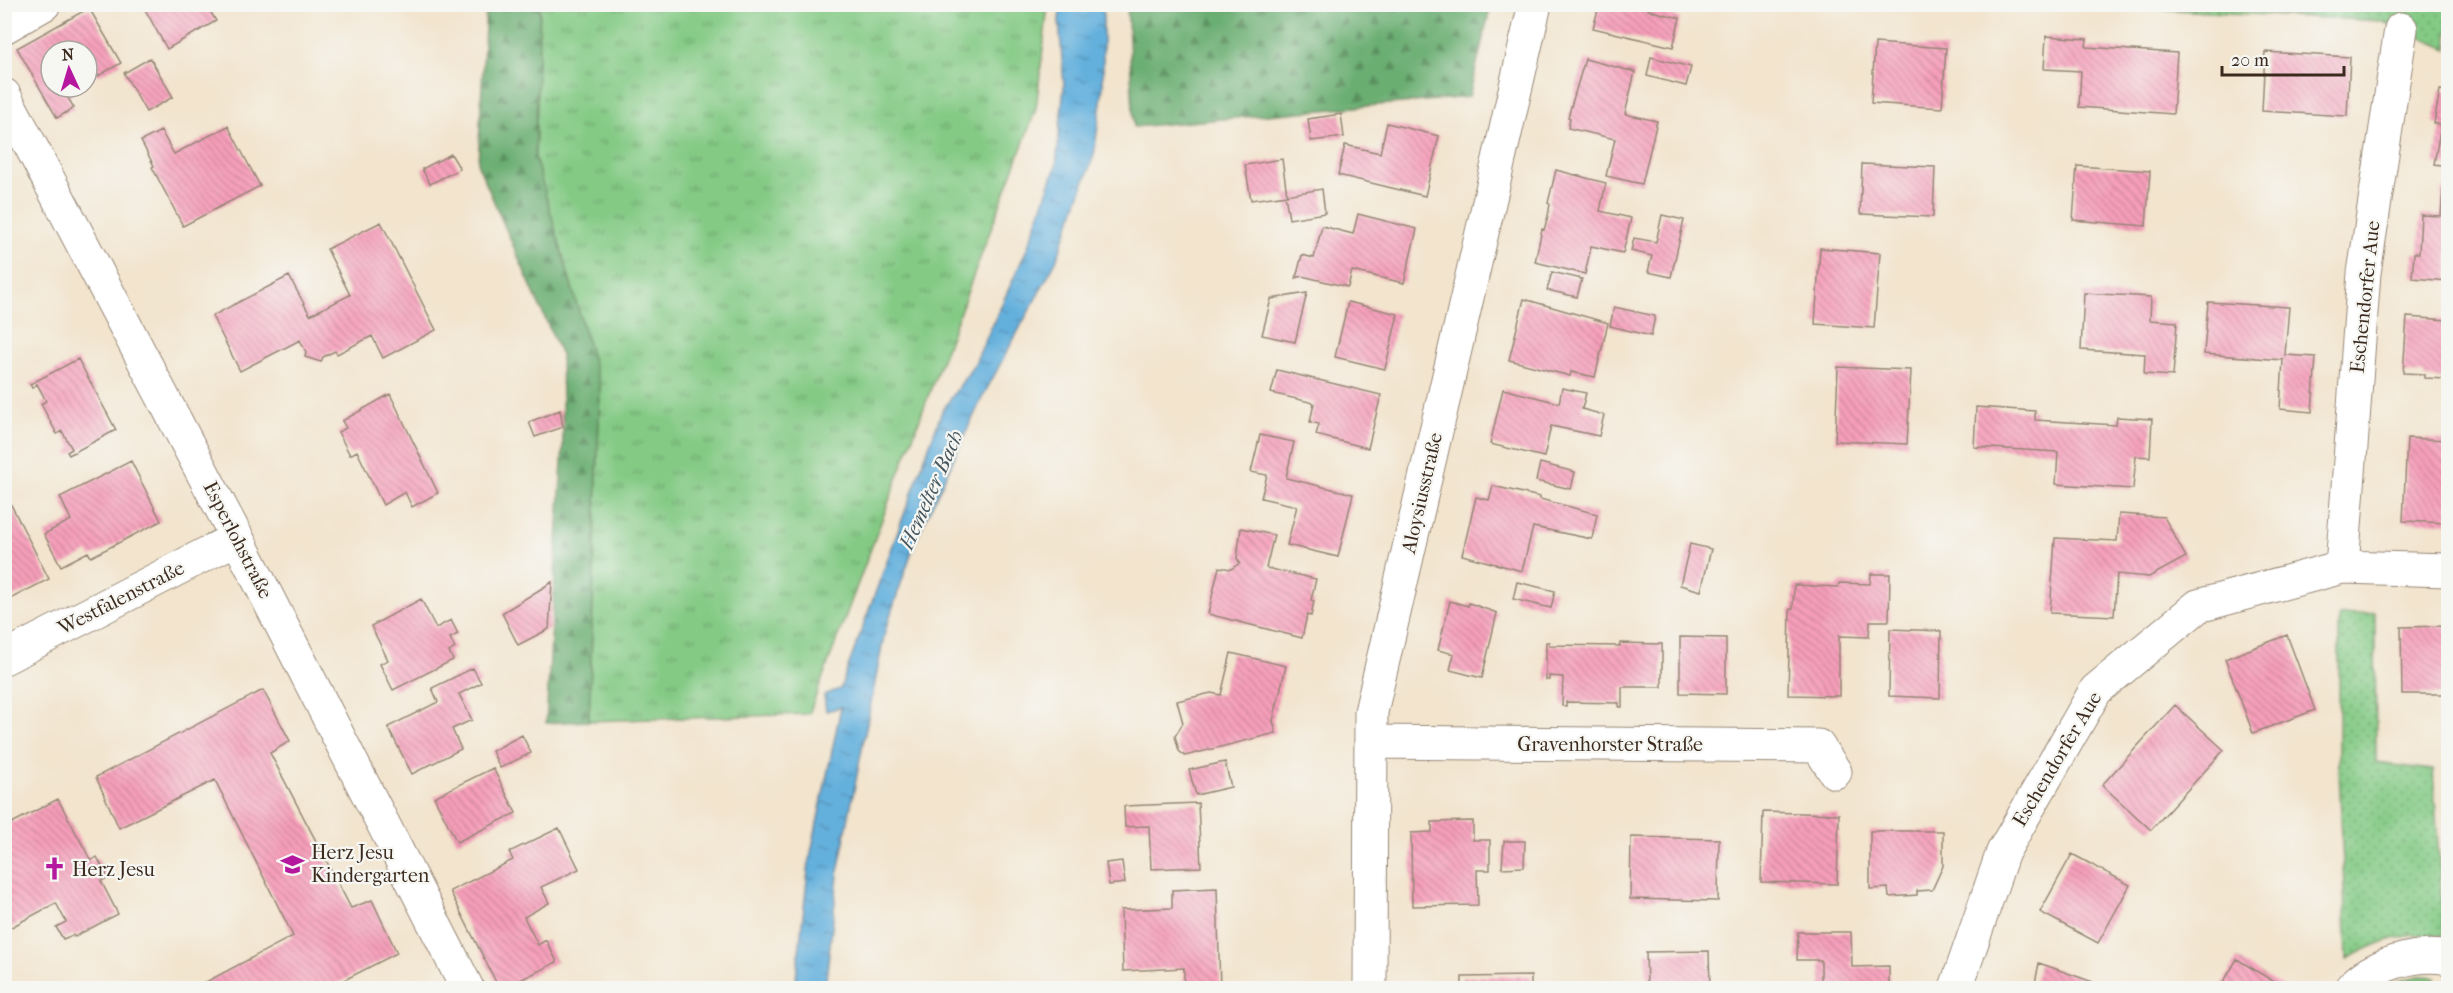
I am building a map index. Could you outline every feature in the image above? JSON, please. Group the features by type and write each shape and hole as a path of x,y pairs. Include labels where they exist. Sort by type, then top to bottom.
{"street":[{"path":"4,27 44,4"},
{"name":"Aloysiusstraße","path":"1370,988 1371,712 1535,4"},
{"name":"Eschendorfer Aue","path":"2342,567 2364,273 2401,29"},
{"name":"Esperlohstraße","path":"4,95 237,538 467,988"},
{"name":"Westfalenstraße","path":"4,658 237,538"},
{"name":"Eschendorfer Aue","path":"1956,988 2003,852 2096,690 2198,606 2342,567 2448,570"},
{"name":"Gravenhorster Straße","path":"1371,742 1818,746 1835,772"},
{"path":"2351,988 2359,979 2399,960 2448,958"}],"green space":[{"path":"1127,4 1491,5 1469,97 1134,127"},
{"path":"486,5 540,5 535,158 600,386 589,721 546,723 563,445 561,355 478,165"},
{"path":"540,5 1048,5 1036,109 809,714 589,721 600,386 535,158"},
{"path":"2081,5 2448,5 2448,49 2381,21"},
{"path":"2375,612 2376,763 2433,770 2444,935 2405,936 2382,942 2347,959 2339,770 2339,616"},
{"path":"2419,976 2435,977 2433,988 2381,988 2399,981"}],"water":[{"name":"Hemelter Bach","path":"1061,5 1103,5 1103,87 1094,155 1056,261 982,398 915,542 885,631 839,867 825,988 795,988 809,862 841,707 826,711 824,695 840,689 942,411 974,365 1027,249 1056,166 1064,86 1059,20"}],"building":[{"path":"142,4 206,4 216,21 167,49"},
{"path":"1596,4 1649,4 1648,10 1680,18 1673,47 1593,28 1598,10 1595,10"},
{"path":"89,8 121,63 99,75 99,39 39,39 39,86 17,48"},
{"path":"2046,36 2087,39 2086,47 2177,53 2173,114 2079,107 2081,71 2044,69"},
{"path":"1875,43 1946,48 1942,108 1871,103"},
{"path":"2265,52 2350,57 2347,116 2262,111"},
{"path":"1651,57 1691,67 1686,86 1647,76"},
{"path":"150,58 173,97 146,112 124,73"},
{"path":"1585,59 1635,72 1625,114 1657,121 1642,184 1606,176 1615,139 1568,128 1570,118 1568,117"},
{"path":"2440,90 2448,91 2448,166 2434,164 2441,125 2434,123"},
{"path":"46,99 69,99 74,108 57,118"},
{"path":"1341,114 1344,137 1311,141 1308,119"},
{"path":"1387,123 1439,136 1425,196 1338,175 1345,145 1380,153"},
{"path":"228,126 260,186 183,226 141,141 161,131 174,154"},
{"path":"451,154 460,169 430,184 422,169"},
{"path":"1282,159 1287,195 1251,200 1245,165"},
{"path":"1862,164 1935,167 1933,217 1860,214"},
{"path":"2077,166 2150,171 2146,226 2073,220"},
{"path":"1556,170 1606,183 1600,211 1631,218 1623,253 1591,246 1585,274 1535,262 1542,229 1544,230 1548,216 1550,204 1548,203"},
{"path":"1322,189 1325,213 1289,219 1285,195"},
{"path":"2443,189 2448,190 2448,281 2412,278 2414,253 2419,253 2421,215 2441,216"},
{"path":"1358,214 1417,229 1404,283 1352,271 1348,287 1302,276 1296,278 1302,255 1314,258 1322,226 1353,234"},
{"path":"1662,215 1684,220 1671,277 1648,272 1652,256 1631,251 1634,238 1656,242"},
{"path":"381,222 436,330 383,358 372,336 337,354 335,351 323,357 321,362 305,357 306,352 300,340 240,371 212,316 289,276 310,315 350,295 327,249"},
{"path":"1820,248 1880,253 1874,328 1815,324"},
{"path":"1552,272 1582,279 1577,297 1547,290"},
{"path":"1307,293 1295,342 1262,335 1271,299"},
{"path":"2084,293 2151,297 2150,320 2177,322 2173,376 2144,374 2145,354 2081,350"},
{"path":"1524,299 1608,323 1595,377 1571,372 1570,376 1509,360"},
{"path":"1348,302 1398,314 1385,369 1335,357"},
{"path":"2208,302 2289,307 2285,355 2316,357 2312,412 2280,409 2283,360 2204,354"},
{"path":"1614,307 1655,316 1651,336 1610,326"},
{"path":"2407,317 2448,320 2448,379 2424,378 2424,374 2403,373"},
{"path":"78,359 116,430 69,455 67,452 72,449 62,431 57,434 41,404 46,401 37,384 32,388 30,384"},
{"path":"1838,367 1911,370 1907,444 1835,441"},
{"path":"1277,370 1381,395 1368,448 1316,435 1319,424 1310,422 1314,403 1271,393"},
{"path":"1562,388 1586,393 1582,409 1604,415 1599,436 1551,426 1544,457 1490,444 1503,389 1559,403"},
{"path":"390,394 438,493 412,507 405,492 383,505 357,451 350,455 338,432 346,428 342,421"},
{"path":"1976,407 2035,411 2035,420 2116,425 2117,417 2152,419 2150,457 2136,456 2133,489 2056,484 2058,452 1974,447"},
{"path":"560,410 563,427 535,437 529,422"},
{"path":"1260,435 1294,442 1286,478 1353,494 1338,557 1287,545 1297,506 1261,498 1267,475 1251,472"},
{"path":"2407,438 2448,440 2448,523 2403,521"},
{"path":"131,461 161,521 91,557 88,552 61,566 44,534 71,520 60,497"},
{"path":"1540,463 1575,472 1571,489 1536,481"},
{"path":"1493,486 1597,514 1592,539 1533,527 1522,571 1462,555 1476,497 1489,500"},
{"path":"4,491 49,579 4,602"},
{"path":"2119,514 2164,517 2186,557 2149,577 2117,574 2114,616 2050,613 2055,538 2117,541"},
{"path":"1241,528 1274,535 1266,568 1316,579 1311,600 1314,601 1311,616 1307,615 1302,638 1208,614 1219,567 1231,569 1240,563 1237,558"},
{"path":"1690,544 1711,549 1701,591 1680,585"},
{"path":"1871,574 1890,574 1889,621 1870,621 1869,637 1839,636 1839,696 1788,695 1790,609 1793,609 1794,585 1838,587 1839,583 1870,584"},
{"path":"552,582 549,629 518,645 502,613"},
{"path":"1517,582 1555,591 1551,608 1513,599"},
{"path":"421,599 436,628 451,620 458,634 450,638 455,648 449,652 453,660 393,690 380,664 388,660 371,626"},
{"path":"1450,601 1468,606 1469,603 1497,613 1482,678 1450,670 1454,654 1438,650"},
{"path":"2448,626 2448,694 2402,694 2401,627"},
{"path":"1890,629 1941,631 1940,698 1889,696"},
{"path":"2287,635 2315,710 2253,733 2225,659"},
{"path":"1680,637 1726,638 1726,694 1680,693"},
{"path":"1546,642 1549,642 1549,645 1662,644 1662,687 1622,687 1622,707 1619,707 1619,703 1566,702 1566,706 1562,706 1563,677 1549,676 1549,680 1546,680"},
{"path":"1231,653 1286,666 1273,721 1276,733 1185,756 1179,751 1175,736 1183,723 1177,701 1211,693 1221,695"},
{"path":"473,668 481,683 459,694 472,720 452,729 461,749 412,774 388,727 438,702 432,688"},
{"name":"Herz Jesu Kindergarten","path":"263,690 290,741 270,753 351,908 372,900 397,953 329,988 204,988 202,984 293,936 215,780 119,828 96,777"},
{"path":"2175,705 2224,750 2151,830 2102,785"},
{"path":"522,735 531,753 500,768 492,751"},
{"path":"1225,762 1231,787 1196,795 1189,770"},
{"path":"493,768 516,813 457,842 434,797"},
{"name":"Herz Jesu","path":"58,799 91,861 97,857 108,878 101,881 118,914 74,937 73,935 63,939 56,927 66,922 56,903 4,931 4,815 7,813 12,823"},
{"path":"1198,803 1201,867 1151,869 1149,826 1125,827 1124,806"},
{"path":"1763,812 1839,814 1837,884 1761,882"},
{"path":"1473,821 1473,840 1490,840 1490,870 1477,870 1478,905 1412,906 1411,833 1432,832 1432,822"},
{"path":"559,828 579,869 541,887 549,903 524,917 538,945 546,940 557,962 504,988 499,988 450,891 513,860 509,852"},
{"path":"1870,831 1943,831 1943,866 1932,890 1917,891 1917,895 1889,897 1888,888 1870,889"},
{"path":"1631,837 1719,839 1718,901 1630,899"},
{"path":"1504,841 1525,841 1524,867 1502,868"},
{"path":"2072,854 2130,885 2098,943 2040,912"},
{"path":"1122,861 1125,883 1109,885 1106,863"},
{"path":"1217,888 1220,988 1184,988 1184,968 1123,971 1121,910 1172,908 1172,890"},
{"path":"1798,932 1851,932 1852,967 1889,966 1889,988 1821,988 1821,960 1797,960"},
{"path":"1709,951 1710,988 1647,988 1646,952"},
{"path":"2237,959 2284,988 2220,988"},
{"path":"2039,963 2093,982 2092,988 2034,988"},
{"path":"1531,976 1531,988 1462,988 1462,977"}],"place":[{"name":"Herz Jesu Kindergarten","path":"293,864"},
{"name":"Herz Jesu","path":"54,869"}]}
